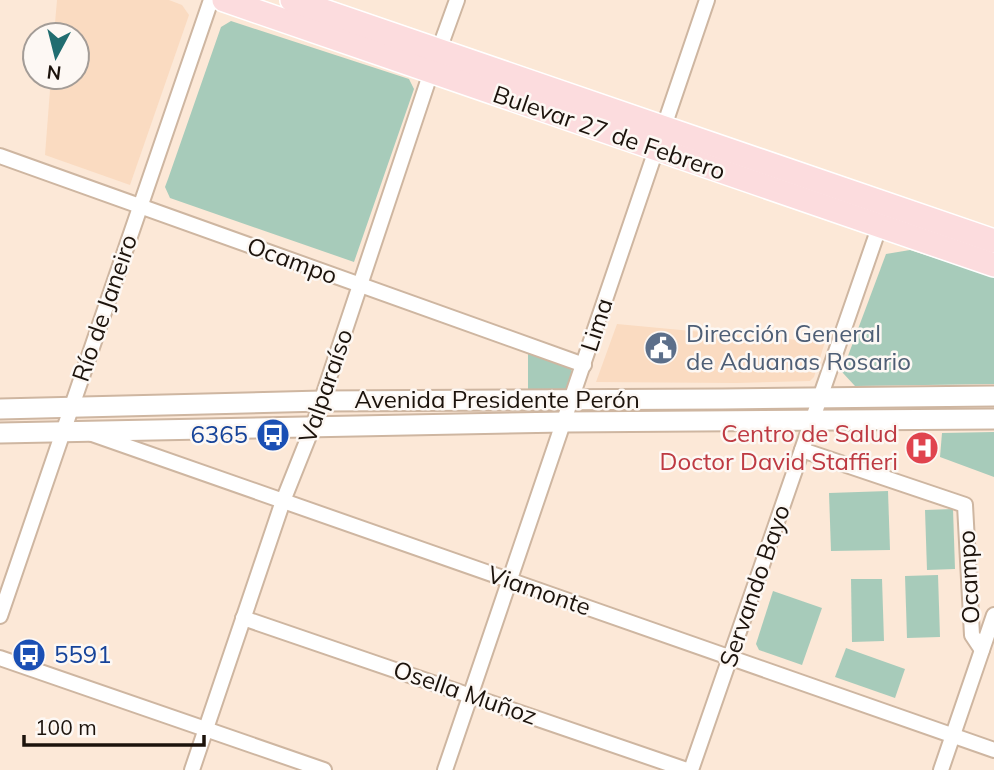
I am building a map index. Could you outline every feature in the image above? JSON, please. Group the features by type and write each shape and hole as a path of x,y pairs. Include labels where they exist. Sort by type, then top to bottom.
{"main road":[{"name":"Bulevar 27 de Febrero","path":"224,0 663,127 994,241"},
{"name":"Bulevar 27 de Febrero","path":"292,0 435,61 655,149 994,265"},
{"name":"Avenida Presidente Perón","path":"0,409 321,401 994,396"},
{"name":"Avenida Presidente Perón","path":"0,433 565,422 994,419"}],"street":[{"name":"Río de Janeiro","path":"0,616 211,0"},
{"name":"Valparaíso","path":"192,770 283,501 313,426 457,0"},
{"name":"Lima","path":"446,770 655,149 708,0"},
{"name":"Ocampo","path":"0,156 584,365"},
{"name":"Servando Bayo","path":"689,770 888,204"},
{"name":"Viamonte","path":"84,431 994,750"},
{"name":"Ocampo","path":"802,450 965,505 972,635 982,650"},
{"path":"941,770 994,615"},
{"name":"Osella Muñoz","path":"243,618 689,770"},
{"path":"0,657 324,770"}],"shaded area":[{"path":"57,0 169,0 182,5 189,15 130,185 45,155 50,91 91,91 91,21 55,21"},
{"path":"617,324 825,342 814,377 810,381 596,382"}],"green space":[{"path":"231,21 409,79 414,89 354,262 170,198 165,187 221,27"},
{"path":"910,250 994,277 994,384 855,386 842,372 886,254"},
{"path":"528,350 571,368 571,385 567,390 528,393"},
{"path":"994,432 994,477 940,457 942,433"},
{"path":"888,491 890,550 831,551 829,493"},
{"path":"953,509 955,569 927,570 925,510"},
{"path":"938,575 940,637 907,638 905,576"},
{"path":"851,579 882,579 884,641 852,642"},
{"path":"773,591 822,608 802,665 759,650 756,644"},
{"path":"846,648 905,669 895,698 835,677"}],"place":[{"name":"Dirección General de Aduanas Rosario","path":"661,348"},
{"name":"6365","path":"273,435"},
{"name":"Centro de Salud Doctor David Staffieri","path":"922,448"},
{"name":"5591","path":"29,655"}]}
